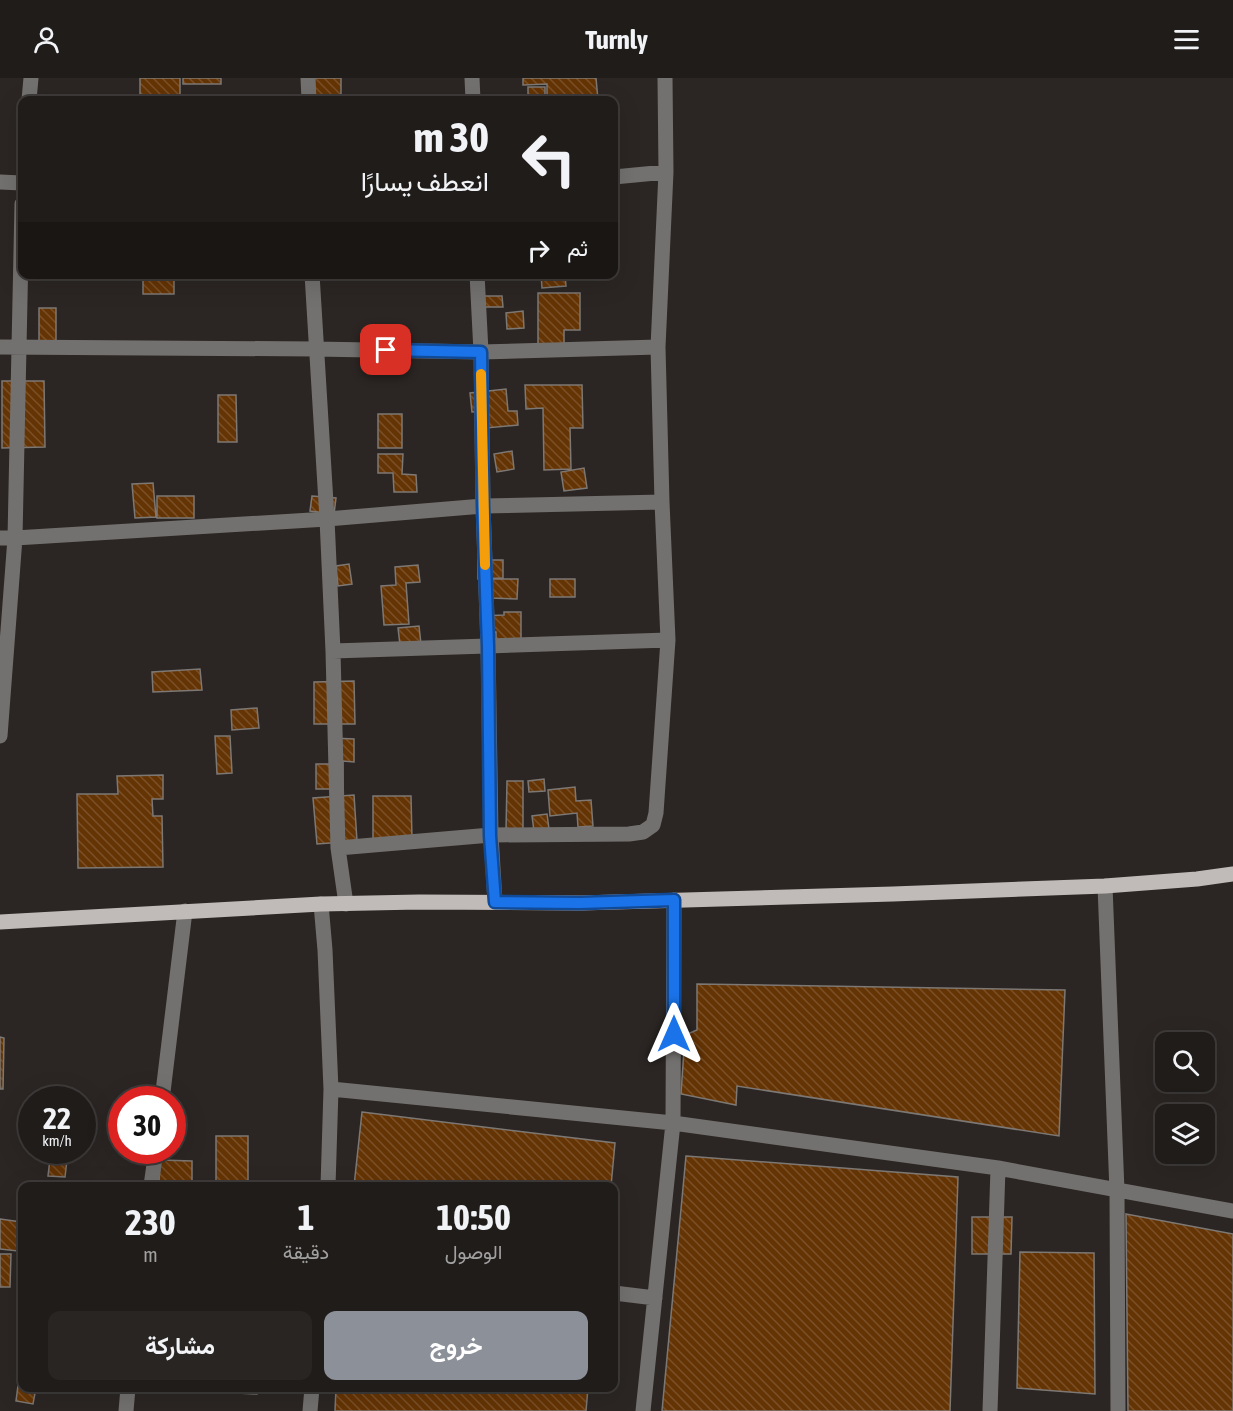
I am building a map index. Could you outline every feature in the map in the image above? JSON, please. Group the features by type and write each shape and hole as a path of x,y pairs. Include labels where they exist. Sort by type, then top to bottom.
{"main road":[{"path":"0,922 321,904 580,903 1106,886 1233,874"}],"street":[{"path":"30,96 31,78"},
{"path":"308,78 309,96"},
{"path":"472,78 473,96"},
{"path":"338,848 490,836 629,834 643,832 653,825 656,813 668,640 658,347 666,172 665,78"},
{"path":"618,177 666,172"},
{"path":"0,182 18,183"},
{"path":"0,736 20,279"},
{"path":"312,279 333,651 338,848 346,904"},
{"path":"477,279 488,646 490,836 495,902"},
{"path":"0,347 481,352 658,347"},
{"path":"7,538 327,519 483,506 662,502"},
{"path":"333,651 668,640"},
{"path":"1106,886 1117,1191 1118,1411"},
{"path":"643,1411 673,1123 674,900"},
{"path":"321,904 331,1089 328,1182"},
{"path":"164,1086 185,911"},
{"path":"331,1089 673,1123 998,1168 1233,1211"},
{"path":"152,1182 154,1164"},
{"path":"990,1411 998,1168"},
{"path":"618,1293 655,1298"},
{"path":"126,1411 128,1392"},
{"path":"310,1411 312,1392"}],"building":[{"path":"140,78 180,78 180,96 140,96"},
{"path":"183,78 221,78 221,84 183,84"},
{"path":"305,78 341,78 341,96 305,96"},
{"path":"523,78 596,78 598,96 547,96 547,84 523,85"},
{"path":"528,87 545,87 545,96 528,96"},
{"path":"143,279 174,279 174,294 143,294"},
{"path":"541,279 565,279 566,286 542,288"},
{"path":"538,293 580,293 580,330 564,330 564,351 538,351"},
{"path":"483,296 502,296 503,307 483,307"},
{"path":"39,308 56,308 56,342 39,342"},
{"path":"523,311 524,328 507,329 506,313"},
{"path":"2,381 44,381 45,447 2,448"},
{"path":"525,385 582,385 583,428 570,428 571,469 544,470 543,408 526,409"},
{"path":"506,389 508,411 517,411 518,425 486,428 485,411 472,412 470,393"},
{"path":"218,395 236,395 237,442 218,442"},
{"path":"378,414 402,414 402,448 378,448"},
{"path":"512,451 514,469 497,472 494,454"},
{"path":"378,454 403,454 402,474 416,475 417,492 394,492 393,473 378,473"},
{"path":"584,468 587,488 564,491 561,472"},
{"path":"153,483 156,517 135,518 132,484"},
{"path":"157,496 194,496 194,518 157,518"},
{"path":"312,496 336,498 334,514 310,511"},
{"path":"478,560 503,560 503,578 478,579"},
{"path":"349,564 352,584 338,586 336,566"},
{"path":"418,565 420,582 406,583 409,624 384,625 381,586 396,585 395,567"},
{"path":"492,579 518,579 517,599 491,598"},
{"path":"550,579 575,579 575,597 550,597"},
{"path":"504,612 521,612 521,651 496,651 496,632 482,632 482,616 504,615"},
{"path":"419,626 421,644 400,645 398,628"},
{"path":"200,669 202,690 153,692 152,672"},
{"path":"354,681 355,724 314,724 314,682"},
{"path":"257,708 259,728 232,730 231,710"},
{"path":"215,736 230,736 232,773 217,774"},
{"path":"332,738 354,739 354,762 343,761 343,789 316,789 316,764 332,764"},
{"path":"163,775 163,799 152,799 153,816 162,816 163,867 78,868 77,794 118,794 117,776"},
{"path":"544,779 545,791 529,792 528,781"},
{"path":"507,781 523,781 523,831 506,830"},
{"path":"575,787 576,801 591,800 593,826 578,827 577,813 550,816 548,790"},
{"path":"354,795 357,841 317,844 313,798"},
{"path":"373,796 411,796 412,839 373,839"},
{"path":"547,814 549,829 534,831 532,816"},
{"path":"697,984 1065,990 1059,1136 737,1086 736,1105 681,1094 685,1035 697,1030"},
{"path":"0,1037 4,1038 3,1089 0,1089"},
{"path":"362,1112 615,1143 611,1182 354,1182"},
{"path":"216,1136 248,1136 248,1182 216,1182"},
{"path":"686,1156 958,1177 950,1411 662,1411"},
{"path":"186,1161 192,1161 192,1182 159,1182 160,1164 186,1164"},
{"path":"49,1164 67,1164 65,1177 48,1176"},
{"path":"1126,1214 1233,1234 1233,1411 1128,1411"},
{"path":"972,1217 1012,1217 1011,1254 972,1254"},
{"path":"0,1219 18,1222 18,1251 0,1249"},
{"path":"1020,1252 1094,1253 1095,1394 1017,1388"},
{"path":"0,1254 11,1254 10,1287 0,1287"},
{"path":"18,1386 18,1392 35,1392 33,1404 16,1401"},
{"path":"237,1392 257,1392 257,1394"},
{"path":"336,1392 588,1392 586,1411 335,1411"}],"slow traffic":[{"path":"481,374 485,565"}],"route":[{"path":"386,350 481,352 490,836 495,902 580,903 674,900 674,1034"}]}
